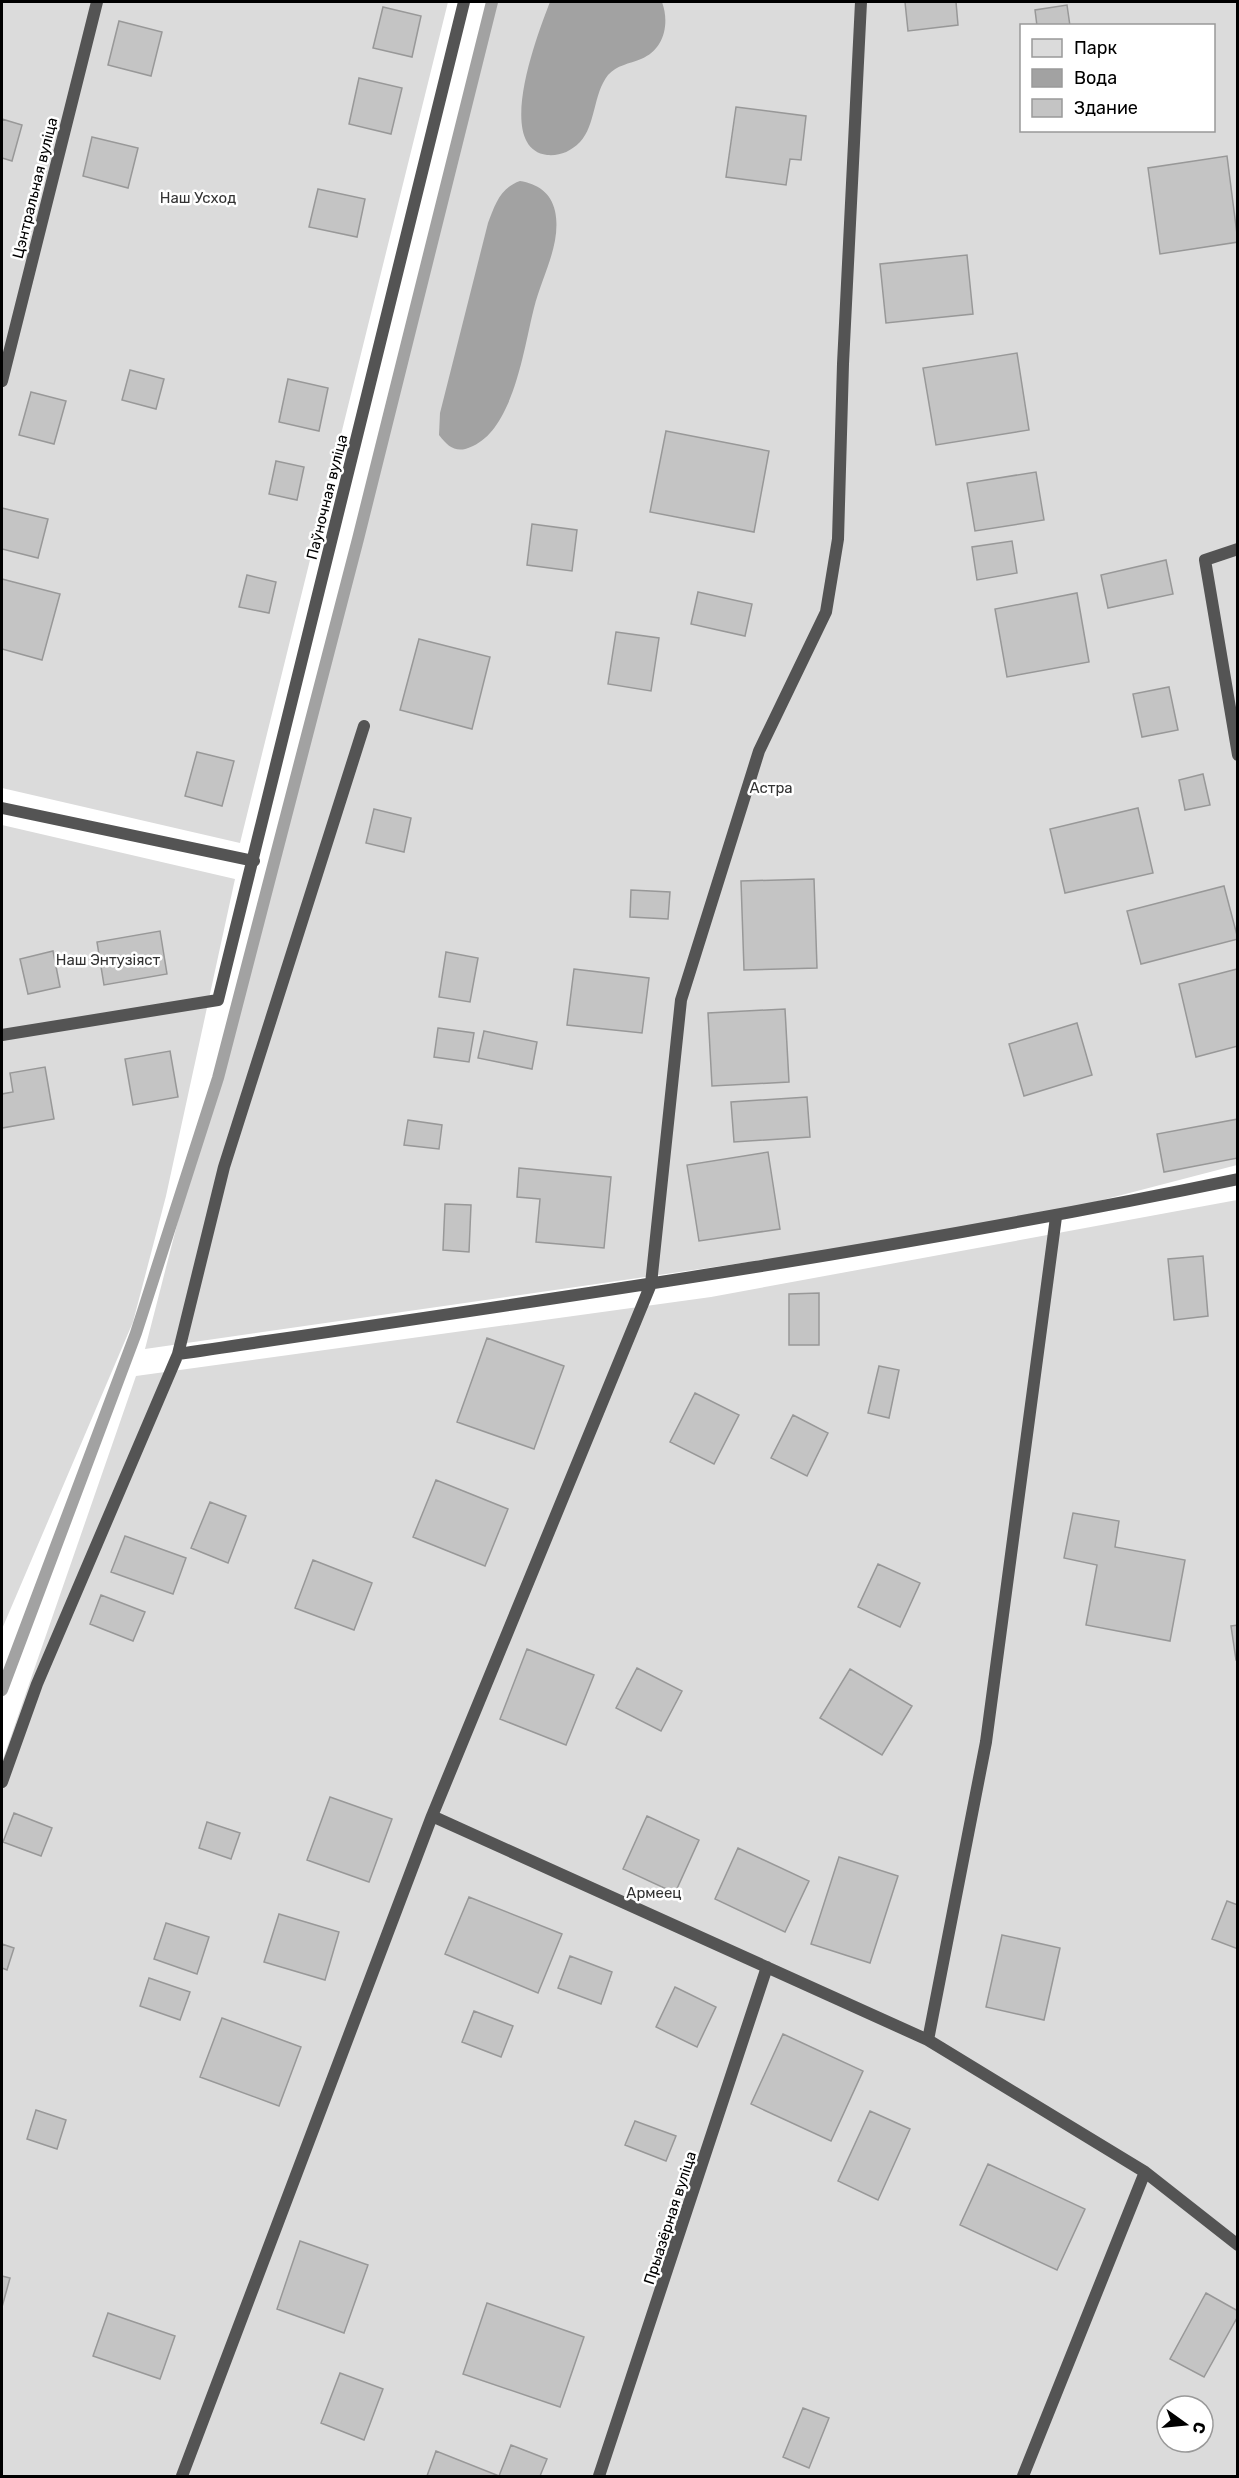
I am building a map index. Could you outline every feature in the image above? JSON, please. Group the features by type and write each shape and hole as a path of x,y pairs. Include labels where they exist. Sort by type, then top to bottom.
{"lane":[{"name":"Цэнтральная вуліца","path":"2,381 97,2"},
{"name":"Паўночная вуліца","path":"2,1035 218,1000 464,2"},
{"path":"182,2476 432,1816 651,1284 681,1000 759,751 826,612 838,539 843,364 861,2"},
{"path":"1238,549 1205,560 1238,755"},
{"path":"2,1782 37,1684 178,1354 224,1167 364,726"},
{"path":"2,808 254,861"},
{"path":"178,1354 651,1284 1056,1217 1238,1179"},
{"path":"928,2040 986,1742 1056,1217"},
{"path":"432,1816 928,2040 1145,2172 1238,2245"},
{"name":"Прыазёрная вуліца","path":"599,2476 767,1968"},
{"path":"1023,2476 1145,2172"}],"green space":[{"name":"Наш Усход","path":"2,2 448,2 240,843 2,788"},
{"name":"Астра","path":"492,2 1237,2 1237,1165 1006,1225 145,1349"},
{"name":"Наш Энтузіяст","path":"2,825 235,879 166,1196 133,1322 2,1629"},
{"name":"Армеец","path":"1237,1200 1237,2476 2,2476 2,1762 136,1376 711,1297"}],"water":[{"path":"550,2 662,2 665,27 660,43 649,55 619,67 608,75 600,91 589,127 580,142 565,153 547,155 531,148 523,132 521,111 530,61"},
{"path":"520,181 542,190 553,204 556,223 554,247 537,296 521,364 508,404 487,436 473,446 458,449 450,446 439,435 440,413 488,223 503,193"}],"building":[{"path":"905,2 956,2 958,25 908,31"},
{"path":"1067,5 1070,24 1037,24 1035,10"},
{"path":"383,7 421,16 412,57 373,48"},
{"path":"119,21 162,32 151,76 108,65"},
{"path":"359,78 402,88 391,134 349,124"},
{"path":"736,107 806,116 801,160 790,159 786,185 726,177"},
{"path":"2,119 22,125 12,161 2,158"},
{"path":"92,137 138,148 128,188 83,176"},
{"path":"1227,156 1238,242 1160,254 1148,168"},
{"path":"318,189 365,199 357,237 309,227"},
{"path":"967,255 973,314 886,323 880,264"},
{"path":"1017,353 1029,430 936,445 923,368"},
{"path":"130,370 164,379 156,409 122,400"},
{"path":"288,379 328,388 319,431 279,422"},
{"path":"31,392 66,401 54,444 19,435"},
{"path":"666,431 769,451 754,532 650,512"},
{"path":"276,461 304,467 297,500 269,494"},
{"path":"1036,472 1044,520 975,531 967,483"},
{"path":"2,508 48,519 38,558 2,549"},
{"path":"532,524 577,530 572,571 527,565"},
{"path":"1012,541 1017,573 977,580 972,547"},
{"path":"1166,560 1173,594 1108,608 1101,575"},
{"path":"247,575 276,582 269,613 239,607"},
{"path":"2,579 60,594 42,660 2,649"},
{"path":"698,592 752,604 745,636 691,624"},
{"path":"1077,593 1089,662 1007,677 995,609"},
{"path":"616,632 659,638 651,691 608,684"},
{"path":"419,639 490,657 472,729 400,710"},
{"path":"1169,687 1178,730 1142,737 1133,694"},
{"path":"197,752 234,761 222,806 185,796"},
{"path":"1203,774 1210,805 1185,810 1179,780"},
{"path":"1138,808 1153,873 1065,893 1050,829"},
{"path":"374,809 411,818 404,852 366,843"},
{"path":"814,879 817,968 744,970 741,881"},
{"path":"1224,886 1238,939 1141,964 1127,911"},
{"path":"631,890 670,892 668,919 630,917"},
{"path":"160,931 167,974 104,985 97,942"},
{"path":"53,951 60,987 28,994 20,959"},
{"path":"446,952 478,958 470,1002 439,997"},
{"path":"574,969 649,978 642,1033 567,1025"},
{"path":"1237,969 1238,1046 1196,1057 1179,984"},
{"path":"785,1009 789,1082 712,1086 708,1013"},
{"path":"1077,1023 1092,1075 1024,1096 1009,1044"},
{"path":"438,1028 474,1033 469,1062 434,1057"},
{"path":"484,1031 537,1042 532,1069 478,1058"},
{"path":"170,1051 178,1097 133,1105 125,1059"},
{"path":"45,1067 54,1119 2,1128 2,1094 13,1092 10,1073"},
{"path":"807,1097 810,1137 734,1142 731,1102"},
{"path":"1238,1119 1238,1158 1164,1172 1157,1134"},
{"path":"408,1120 442,1125 439,1149 404,1145"},
{"path":"768,1152 780,1229 699,1241 687,1165"},
{"path":"519,1168 611,1177 604,1248 536,1242 540,1199 517,1197"},
{"path":"445,1204 471,1205 469,1252 443,1250"},
{"path":"1203,1256 1208,1316 1174,1320 1168,1259"},
{"path":"819,1293 819,1345 789,1345 789,1294"},
{"path":"487,1338 564,1366 534,1449 457,1422"},
{"path":"879,1366 899,1370 889,1418 868,1413"},
{"path":"695,1393 739,1415 714,1464 670,1442"},
{"path":"793,1415 828,1433 807,1476 771,1458"},
{"path":"436,1480 508,1509 485,1566 413,1537"},
{"path":"210,1502 246,1516 228,1563 191,1548"},
{"path":"1073,1513 1119,1521 1115,1547 1185,1560 1170,1641 1086,1625 1097,1565 1064,1558"},
{"path":"125,1536 186,1558 173,1594 111,1572"},
{"path":"313,1560 372,1583 354,1630 295,1608"},
{"path":"878,1564 920,1583 900,1627 858,1607"},
{"path":"101,1595 145,1612 133,1641 90,1624"},
{"path":"1238,1625 1238,1660 1236,1660 1231,1626"},
{"path":"527,1649 594,1675 566,1745 500,1719"},
{"path":"637,1668 682,1691 661,1731 616,1708"},
{"path":"850,1669 912,1706 882,1755 820,1718"},
{"path":"330,1797 392,1819 369,1882 307,1860"},
{"path":"14,1813 52,1828 41,1856 3,1842"},
{"path":"647,1816 699,1840 675,1893 623,1869"},
{"path":"207,1822 240,1833 231,1859 199,1848"},
{"path":"738,1848 809,1881 785,1932 715,1899"},
{"path":"839,1857 898,1876 870,1963 811,1944"},
{"path":"469,1897 562,1934 538,1993 445,1954"},
{"path":"1227,1901 1238,1905 1238,1949 1212,1939"},
{"path":"279,1914 339,1932 325,1980 264,1962"},
{"path":"166,1923 209,1937 197,1974 154,1959"},
{"path":"1002,1935 1060,1948 1044,2020 986,2007"},
{"path":"2,1944 14,1948 7,1970 2,1968"},
{"path":"570,1956 612,1972 601,2004 558,1988"},
{"path":"149,1978 190,1992 180,2020 140,2006"},
{"path":"675,1987 716,2007 697,2047 656,2027"},
{"path":"474,2011 513,2026 501,2057 462,2042"},
{"path":"222,2018 301,2047 279,2106 200,2077"},
{"path":"783,2034 863,2071 831,2141 751,2104"},
{"path":"36,2110 66,2120 57,2149 27,2139"},
{"path":"870,2111 910,2129 878,2200 838,2181"},
{"path":"635,2121 676,2136 666,2161 625,2145"},
{"path":"988,2164 1085,2209 1057,2270 960,2225"},
{"path":"300,2241 368,2265 344,2333 277,2309"},
{"path":"2,2276 10,2278 2,2307"},
{"path":"1206,2293 1238,2311 1238,2316 1204,2377 1170,2359"},
{"path":"487,2303 584,2337 560,2407 463,2374"},
{"path":"108,2313 175,2336 160,2379 93,2356"},
{"path":"340,2373 383,2389 364,2440 321,2423"},
{"path":"803,2408 829,2418 809,2468 783,2457"},
{"path":"511,2445 547,2459 540,2476 499,2476"},
{"path":"436,2451 499,2476 427,2476"}],"waterway":[{"path":"2,1690 136,1333 218,1078 358,539 492,2"}]}
